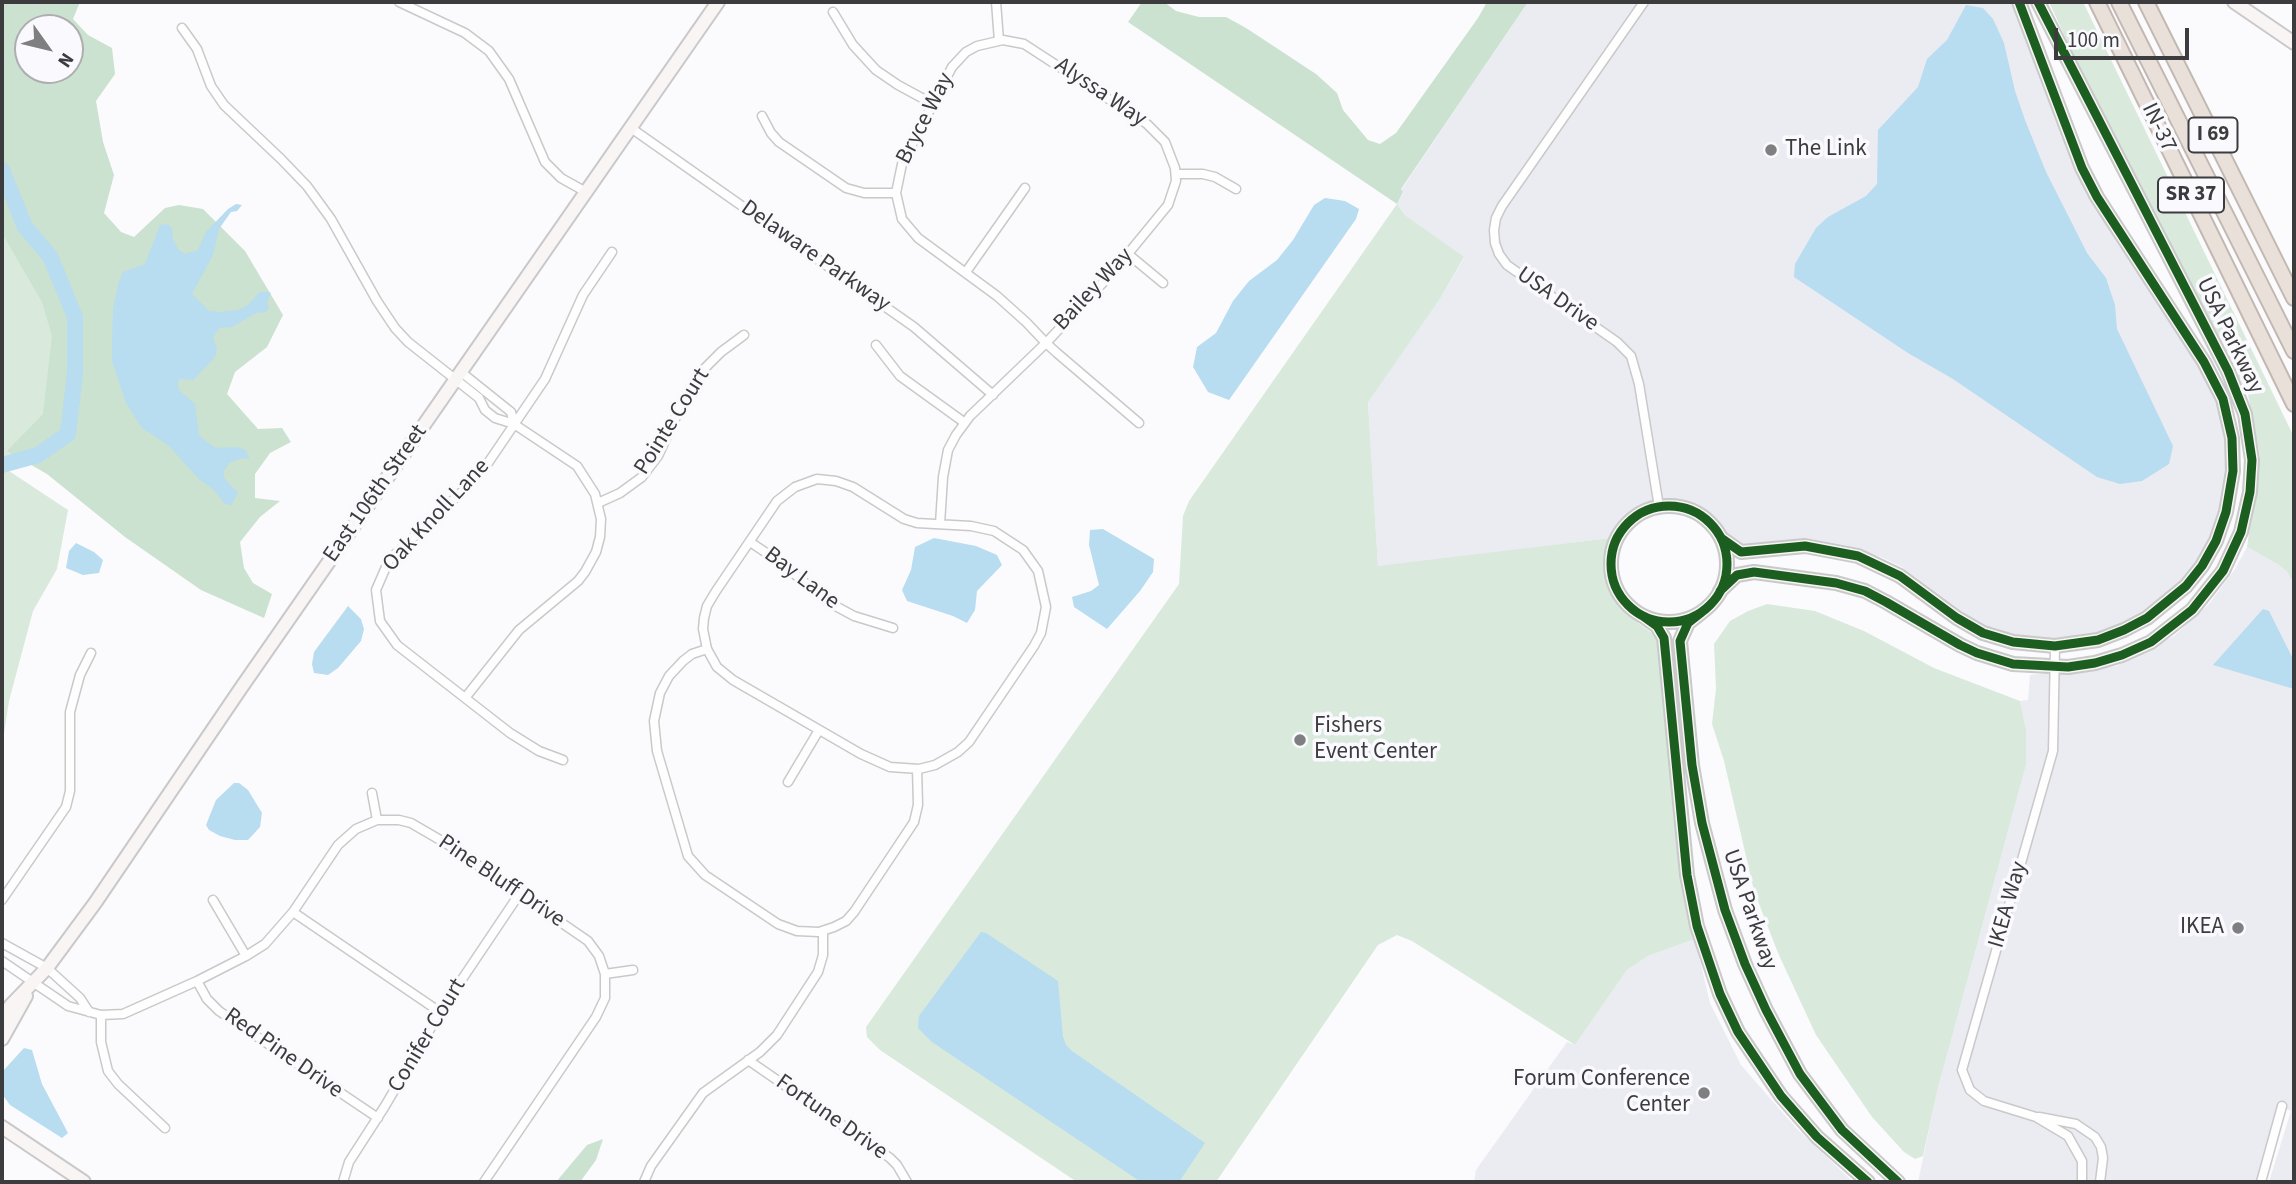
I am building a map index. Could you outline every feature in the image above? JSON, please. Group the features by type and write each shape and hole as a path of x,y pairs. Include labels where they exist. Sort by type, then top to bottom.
{"highway":[{"name":"IN-37","path":"2097,2 2294,404"},
{"name":"I 69","path":"2119,2 2294,351"},
{"name":"I 69","path":"2146,2 2294,296"}],"street":[{"path":"399,2 465,33 489,51 509,79 545,162 561,178 586,192"},
{"name":"East 106th Street","path":"2,1018 47,968 95,903 241,688 718,2"},
{"path":"996,2 999,41"},
{"name":"USA Drive","path":"1644,2 1502,206 1494,230 1495,243 1507,265 1617,342 1631,356 1639,384 1659,507"},
{"name":"USA Parkway","path":"1868,1182 1817,1137 1781,1096 1738,1032 1716,983 1697,926 1687,875 1664,638 1657,626 1621,596 1613,577 1612,556 1624,528 1640,514 1659,507 1672,506 1695,512 1705,519 1721,538 1741,552 1805,546 1847,552 1900,576 1983,633 2013,642 2054,646 2098,640 2136,624 2169,602 2192,579 2216,541 2227,513 2233,471 2227,412 2216,383 2097,197 2082,168 2020,2"},
{"name":"USA Parkway","path":"1898,1182 1860,1150 1821,1105 1800,1074 1745,964 1726,911 1702,823 1692,765 1680,641 1688,623 1737,575 1754,572 1836,583 1865,592 1960,645 2013,664 2054,668 2095,663 2151,642 2192,610 2223,571 2238,540 2250,492 2252,460 2245,414 2228,371 2038,2"},
{"path":"2234,2 2294,43"},
{"path":"833,12 853,45 876,70 892,82 933,104"},
{"path":"182,28 197,49 211,86 224,105 282,159 307,186 331,219 395,328 408,342 512,412 514,424"},
{"name":"Bryce Way","path":"999,41 977,46 958,59 902,164 896,192 898,209 909,229 1010,307 1139,423"},
{"name":"Alyssa Way","path":"999,41 1024,44 1153,128 1172,155 1176,174"},
{"path":"762,116 779,142 846,188 864,193 896,192"},
{"name":"Delaware Parkway","path":"631,128 914,327 993,395"},
{"path":"1176,174 1216,177 1236,189"},
{"name":"Bailey Way","path":"940,524 948,450 965,423 1128,254 1168,205 1176,174"},
{"path":"966,272 1025,188"},
{"name":"Oak Knoll Lane","path":"563,760 526,744 397,645 380,621 376,590 389,560 468,486 488,463 545,379 583,295 612,252"},
{"path":"1128,254 1163,283"},
{"name":"Pointe Court","path":"598,503 633,485 650,467 697,376 721,352 744,335"},
{"path":"876,345 900,376 965,423"},
{"path":"459,376 479,398 485,410 495,418 514,424 577,466 595,494 601,519 596,552 585,572 514,636 465,698"},
{"path":"817,479 836,481 853,487 904,519 916,523 940,524 983,528 1014,542 1038,571 1046,607 1041,633 1034,646 977,732 947,759 917,769 890,767 876,762 724,674 717,667 707,649 703,629 707,606 773,506 785,493 817,479"},
{"path":"1720,591 1727,564 1721,538"},
{"name":"Bay Lane","path":"750,542 780,562 828,602 854,616 893,628"},
{"name":"USA Parkway","path":"1643,616 1669,622 1686,619 1702,611"},
{"name":"IKEA Way","path":"2054,646 2053,751 1962,1070 1970,1090 1984,1101 2036,1117 2059,1129 2076,1147 2082,1160 2082,1182"},
{"path":"707,649 692,654 669,676 660,693 654,721 657,751 688,856 699,870 778,924 797,931 823,931 846,920 854,912 909,831 918,805 917,769"},
{"path":"2,900 66,807 70,791 70,712 80,675 91,653"},
{"path":"788,782 819,730"},
{"path":"2,961 68,1006 101,1016 123,1014 197,981 265,944 293,912 338,845 356,829 377,820 372,793"},
{"name":"Pine Bluff Drive","path":"377,820 398,820 425,830 520,893 590,943 599,956 605,974"},
{"name":"Conifer Court","path":"343,1182 349,1161 440,1012 520,893"},
{"path":"213,900 246,956"},
{"path":"293,912 440,1012"},
{"path":"644,1182 651,1166 703,1093 777,1035 818,972 823,955 823,931"},
{"path":"2,943 47,968 80,998 89,1012"},
{"path":"484,1182 596,1017 604,998 605,974 634,970"},
{"name":"Red Pine Drive","path":"197,981 207,999 219,1011 377,1118"},
{"name":"East 106th Street","path":"2,1039 33,984"},
{"path":"101,1016 101,1042 108,1071 118,1084 165,1128"},
{"name":"Fortune Drive","path":"748,1060 890,1158 898,1165 907,1182"},
{"path":"2261,1182 2282,1106"},
{"name":"IKEA Way","path":"2036,1117 2054,1118 2076,1124 2095,1137 2103,1158 2100,1182"},
{"path":"5,1131 84,1182"}],"shaded area":[{"path":"1528,2 2012,2 2088,194 2206,378 2218,405 2228,460 2223,506 2212,536 2195,568 2145,614 2104,633 2062,641 2039,641 1999,633 1976,622 1902,567 1881,557 1816,540 1799,539 1743,546 1731,539 1720,522 1708,511 1691,502 1680,500 1656,500 1631,510 1617,523 1610,538 1378,567 1368,401 1440,299 1464,258 1405,215 1397,204 1403,193 1401,190"},
{"path":"2247,547 2279,565 2287,572 2294,586 2294,1182 2269,1182 2291,1111 2278,1106 2256,1182 1918,1182 1937,1092 2026,765 2026,729 2020,701 2028,700 2030,675 2117,666 2174,636 2209,604 2235,569"},
{"path":"1695,939 1710,1003 1741,1065 1796,1128 1853,1182 1474,1182 1476,1170 1567,1042 1575,1045 1627,970 1648,956"}],"green space":[{"path":"2,2 80,2 75,14 14,14 14,84 84,84 84,31 112,48 115,74 96,101 103,142 114,175 104,213 121,232 134,237 165,208 179,205 203,209 245,251 283,315 267,347 235,372 227,394 258,429 282,428 291,442 270,453 255,474 255,498 280,501 260,517 240,542 244,568 253,583 272,594 264,618 201,590 125,537 47,474 7,451 43,414 52,336 42,302 2,233"},
{"path":"1142,2 1164,2 1176,11 1199,17 1226,17 1246,28 1316,74 1337,93 1343,110 1368,140 1380,144 1396,133 1487,2 1528,2 1401,189 1403,192 1397,204 1128,22"},
{"path":"2049,2 2083,2 2294,437 2294,585 2287,572 2279,565 2247,547 2260,456 2248,395"},
{"path":"2,190 68,323 61,432 6,469 68,510 57,569 33,611 9,701 2,746"},
{"path":"1397,204 1405,215 1464,257 1440,299 1368,402 1378,566 1610,538 1604,559 1610,593 1626,614 1656,636 1676,820 1695,939 1648,956 1627,970 1575,1045 1412,941 1397,935 1378,945 1216,1182 1077,1182 880,1050 867,1037 866,1027 1179,584 1183,516 1189,501"},
{"path":"1767,604 1815,611 1864,631 1934,668 2020,701 2026,729 2026,765 1937,1092 1923,1156 1915,1159 1904,1152 1872,1117 1816,1035 1778,953 1754,891 1724,761 1712,724 1716,688 1714,644 1730,621"},
{"path":"603,1139 596,1160 580,1182 556,1182 587,1145"}],"water":[{"path":"1966,5 1983,8 1993,19 2004,43 2025,120 2046,172 2087,253 2106,278 2115,305 2117,329 2173,446 2169,464 2142,481 2120,484 2097,477 1953,379 1908,353 1794,277 1795,264 1816,228 1828,217 1866,196 1877,184 1878,130 1918,87 1927,59 1947,40"},
{"path":"1325,198 1345,201 1359,209 1356,219 1229,400 1208,392 1193,367 1197,347 1216,333 1233,301 1249,281 1277,260 1293,240 1314,205"},
{"path":"236,204 242,205 237,211 231,212 219,229 213,255 192,294 209,311 221,312 238,310 248,305 260,292 268,292 271,293 267,303 269,307 266,312 256,313 232,327 219,328 213,338 217,348 215,357 193,380 179,379 178,385 179,390 195,404 199,435 216,448 237,447 245,450 249,456 248,459 229,463 224,471 224,478 238,493 231,505 225,504 169,446 142,428 126,403 112,361 112,345 113,309 118,284 123,272 145,264 160,225 167,224 172,228 178,249 185,254 198,250 206,232"},
{"path":"1103,529 1154,559 1153,572 1107,629 1074,607 1072,597 1091,591 1099,585 1089,545 1090,530"},
{"path":"934,538 976,546 997,555 1002,565 977,591 975,610 967,623 907,601 902,590 911,570 915,547"},
{"path":"76,543 103,560 99,573 83,575 66,568 69,551"},
{"path":"348,606 361,619 364,629 361,641 338,668 328,675 314,673 314,652"},
{"path":"2263,609 2269,611 2294,661 2294,689 2213,665"},
{"path":"234,783 239,783 248,790 262,813 260,827 248,840 220,836 206,825 216,800"},
{"path":"981,932 1058,981 1063,1037 1072,1051 1205,1143 1179,1182 1141,1182 932,1042 918,1028 919,1016"},
{"path":"24,1048 32,1050 42,1084 68,1133 62,1138 10,1105 2,1094 3,1071"}],"waterway":[{"path":"2,170 25,227 50,256 75,317 75,373 68,434 38,455 2,465"}],"cycle path":[{"path":"1721,538 1741,552 1805,546 1858,556 1900,576 1957,618 1983,633 2013,642 2055,646 2098,640 2147,618 2186,586 2202,566 2216,541 2226,512 2233,471 2232,438 2223,399 2204,362 2097,197 2082,168 2019,2"},
{"path":"1720,591 1737,575 1754,572 1836,583 1865,591 1977,653 2013,664 2068,667 2122,655 2151,642 2192,610 2223,571 2241,532 2250,492 2252,460 2245,414 2228,371 2038,2"},
{"path":"1669,506 1691,511 1710,523 1722,542 1727,564 1722,586 1710,605 1691,617 1669,622 1647,617 1628,605 1616,586 1611,564 1616,542 1628,523 1647,511 1669,506"},
{"path":"1702,612 1688,623 1680,641 1692,765 1702,823 1725,910 1766,1010 1800,1074 1842,1130 1898,1182"},
{"path":"1643,616 1657,626 1664,638 1687,875 1697,926 1720,994 1738,1032 1781,1096 1817,1137 1868,1182"}],"place":[{"name":"The Link","path":"1771,150"},
{"name":"Fishers Event Center","path":"1300,740"},
{"name":"IKEA","path":"2238,928"},
{"name":"Forum Conference Center","path":"1704,1093"}]}
